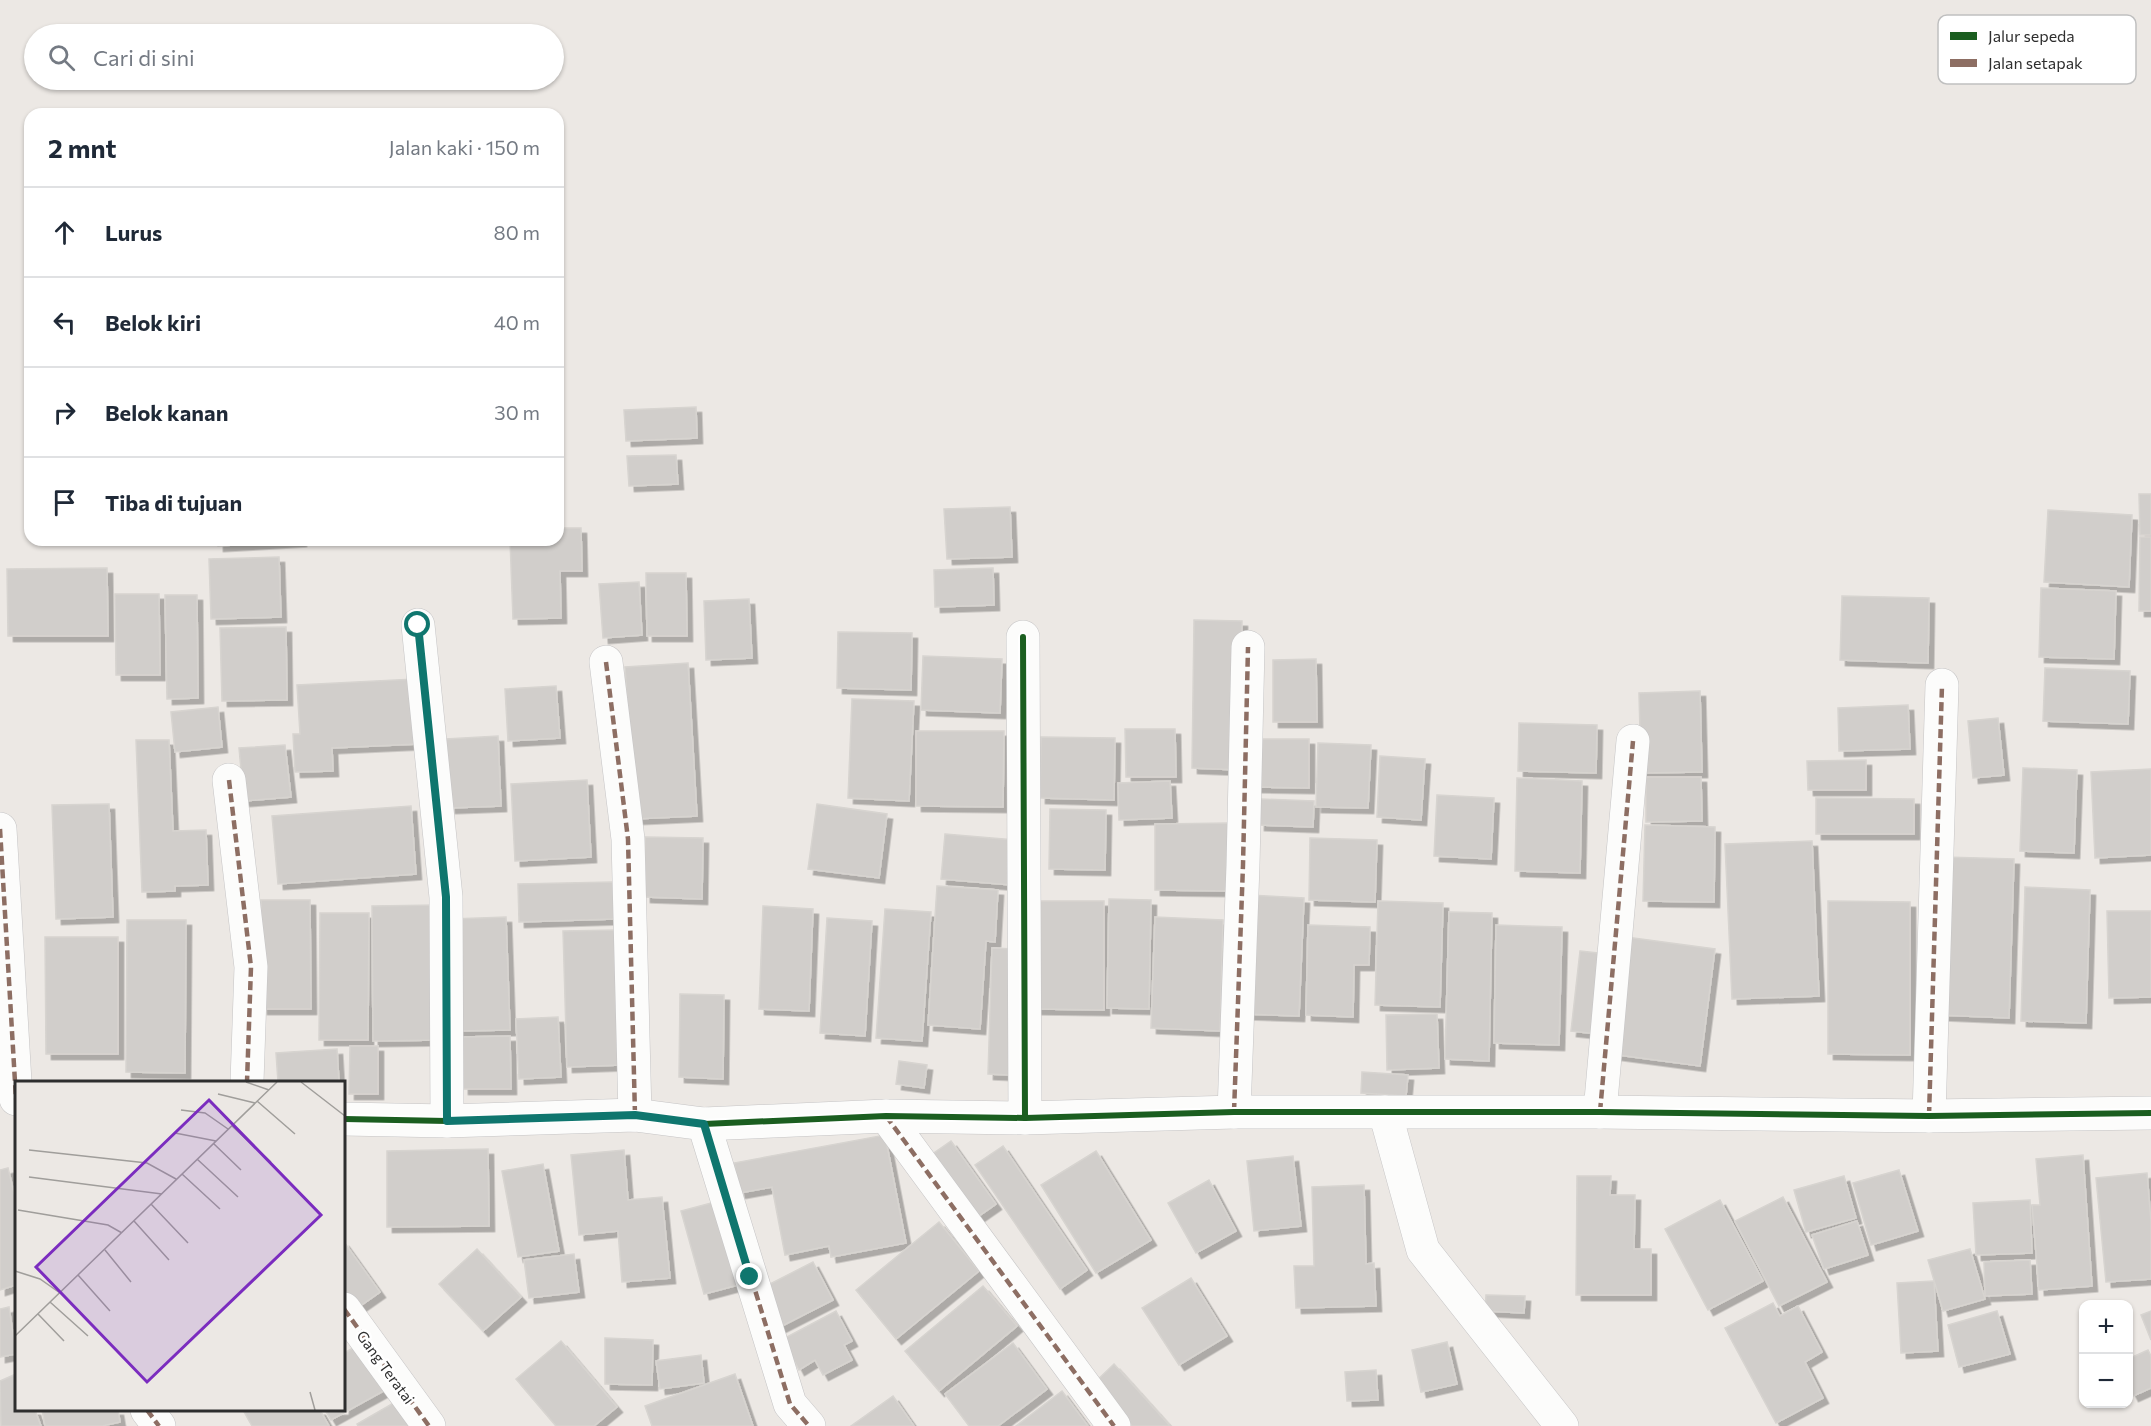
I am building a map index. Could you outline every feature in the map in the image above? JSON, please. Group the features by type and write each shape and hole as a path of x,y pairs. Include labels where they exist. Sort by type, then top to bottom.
{"street":[{"path":"418,625 446,897 447,1121"},
{"path":"1023,637 1025,1118"},
{"path":"1234,1112 1244,865 1248,647"},
{"path":"606,662 628,839 635,1115"},
{"path":"1929,1116 1942,685"},
{"path":"1600,1112 1633,741"},
{"path":"229,780 251,967 247,1081"},
{"path":"0,829 15,1082"},
{"path":"345,1119 447,1121 635,1115 704,1124 886,1116 1025,1118 1234,1112 1600,1112 1929,1116 2151,1113"},
{"path":"1385,1112 1422,1250 1562,1426"},
{"path":"886,1116 1114,1426"},
{"path":"704,1124 790,1404 809,1426"},
{"name":"Gang Teratai","path":"345,1310 429,1426"},
{"path":"148,1411 159,1426"}],"building":[{"path":"696,407 697,438 626,441 624,410"},
{"path":"676,455 678,484 629,486 627,456"},
{"path":"2139,494 2151,494 2151,535 2140,535"},
{"path":"1010,507 1012,557 947,559 944,509"},
{"path":"2048,510 2132,515 2129,587 2044,582"},
{"path":"564,528 581,528 582,571 560,571 561,618 513,619 510,546 564,546"},
{"path":"2140,537 2151,537 2151,611 2139,611"},
{"path":"279,557 281,617 211,619 209,559"},
{"path":"107,568 108,636 8,636 7,569"},
{"path":"993,568 994,605 935,607 934,570"},
{"path":"646,573 686,573 687,636 647,636"},
{"path":"639,582 642,635 603,638 599,584"},
{"path":"2041,588 2116,591 2114,659 2039,657"},
{"path":"115,594 159,594 160,675 116,675"},
{"path":"165,595 197,595 198,698 167,699"},
{"path":"1842,596 1929,598 1928,663 1840,660"},
{"path":"749,599 752,658 706,660 704,601"},
{"path":"1194,620 1242,621 1239,770 1192,768"},
{"path":"286,627 287,700 222,701 220,628"},
{"path":"838,632 912,633 911,690 837,688"},
{"path":"923,656 1002,659 1000,713 921,710"},
{"path":"1316,659 1317,722 1273,722 1273,660"},
{"path":"688,663 697,816 634,819 625,667"},
{"path":"2045,668 2130,671 2128,724 2043,721"},
{"path":"415,679 418,744 332,748 333,771 295,772 293,734 300,734 297,685"},
{"path":"556,686 560,738 508,741 505,689"},
{"path":"1700,691 1702,772 1641,773 1639,693"},
{"path":"852,699 914,701 909,801 848,798"},
{"path":"1908,705 1910,749 1839,751 1838,708"},
{"path":"218,707 222,747 175,752 171,712"},
{"path":"1998,718 2004,775 1973,778 1968,721"},
{"path":"1519,723 1597,725 1596,773 1518,771"},
{"path":"1125,729 1175,729 1176,777 1126,777"},
{"path":"916,731 1004,731 1003,807 916,806"},
{"path":"498,736 501,806 450,808 446,739"},
{"path":"1041,737 1115,738 1114,800 1040,798"},
{"path":"1253,739 1309,739 1309,788 1253,787"},
{"path":"136,740 169,740 173,831 206,830 208,885 175,886 175,891 142,892"},
{"path":"1318,743 1371,745 1368,808 1316,807"},
{"path":"285,745 291,797 244,801 239,748"},
{"path":"1380,756 1425,759 1421,820 1377,817"},
{"path":"1866,760 1866,790 1808,790 1807,761"},
{"path":"2023,768 2077,770 2074,853 2020,851"},
{"path":"2151,769 2151,855 2095,858 2091,772"},
{"path":"1646,777 1701,777 1702,821 1646,822"},
{"path":"1517,778 1582,781 1580,873 1515,871"},
{"path":"587,780 591,857 515,861 511,784"},
{"path":"1170,781 1172,818 1119,820 1118,783"},
{"path":"1437,795 1494,798 1491,859 1434,856"},
{"path":"1816,798 1914,799 1914,834 1816,834"},
{"path":"1260,799 1314,801 1313,827 1259,825"},
{"path":"109,804 113,917 56,919 52,805"},
{"path":"817,804 887,814 879,878 808,869"},
{"path":"411,806 416,874 278,884 272,816"},
{"path":"1050,809 1106,810 1105,870 1049,869"},
{"path":"1231,823 1231,891 1155,890 1155,824"},
{"path":"1645,825 1715,827 1714,902 1643,901"},
{"path":"945,834 1015,840 1011,885 941,879"},
{"path":"645,837 703,838 702,899 645,897"},
{"path":"1310,838 1377,840 1375,902 1309,900"},
{"path":"1812,841 1819,996 1732,999 1725,844"},
{"path":"1944,857 2014,859 2009,1018 1940,1015"},
{"path":"613,882 614,919 519,922 518,884"},
{"path":"937,886 998,890 995,942 986,941 980,1029 928,1025"},
{"path":"2025,887 2090,890 2086,1023 2021,1021"},
{"path":"1250,895 1304,898 1299,1016 1244,1014"},
{"path":"1109,899 1151,900 1149,1009 1107,1008"},
{"path":"261,900 310,900 311,1009 262,1009"},
{"path":"1036,901 1104,901 1104,1010 1036,1009"},
{"path":"1378,901 1443,903 1440,1007 1375,1005"},
{"path":"1828,901 1910,902 1910,1055 1828,1054"},
{"path":"439,905 441,1040 373,1041 372,906"},
{"path":"763,906 813,909 809,1011 759,1009"},
{"path":"885,909 931,912 922,1041 876,1038"},
{"path":"2107,911 2151,911 2151,997 2109,998"},
{"path":"1449,912 1492,913 1489,1061 1445,1059"},
{"path":"320,913 369,913 368,1040 319,1040"},
{"path":"506,917 510,1030 456,1031 452,919"},
{"path":"1155,917 1223,920 1220,1031 1151,1028"},
{"path":"827,918 872,921 865,1036 820,1033"},
{"path":"127,920 186,920 185,1073 126,1072"},
{"path":"1308,925 1370,927 1369,965 1354,965 1353,1017 1306,1015"},
{"path":"1496,925 1562,927 1559,1045 1494,1043"},
{"path":"617,930 621,1065 567,1067 563,931"},
{"path":"45,937 118,937 118,1054 46,1054"},
{"path":"1626,937 1715,949 1700,1066 1611,1054"},
{"path":"992,948 1014,949 1010,1075 988,1074"},
{"path":"1580,951 1607,954 1598,1034 1571,1031"},
{"path":"680,994 724,995 723,1079 679,1077"},
{"path":"1437,1014 1439,1068 1387,1070 1386,1015"},
{"path":"558,1017 561,1077 519,1079 516,1019"},
{"path":"510,1036 511,1089 463,1089 462,1037"},
{"path":"350,1046 378,1046 378,1094 349,1094"},
{"path":"337,1049 339,1081 278,1081 276,1053"},
{"path":"899,1061 927,1065 924,1088 896,1084"},
{"path":"1362,1072 1408,1075 1406,1096 1361,1093"},
{"path":"885,1135 906,1243 831,1257 829,1246 785,1255 772,1187 740,1193 734,1163"},
{"path":"951,1141 996,1204 976,1218 931,1155"},
{"path":"1003,1146 1087,1270 1060,1289 975,1165"},
{"path":"488,1149 489,1226 387,1227 387,1151"},
{"path":"624,1150 628,1200 662,1197 670,1278 622,1282 618,1231 579,1235 571,1155"},
{"path":"1096,1151 1151,1240 1096,1273 1041,1185"},
{"path":"2083,1155 2092,1286 2039,1290 2032,1205 2040,1205 2036,1159"},
{"path":"1293,1156 1301,1226 1254,1231 1247,1161"},
{"path":"543,1164 559,1251 518,1257 502,1171"},
{"path":"8,1168 15,1197 15,1285 0,1290 0,1170"},
{"path":"1899,1170 1918,1231 1871,1245 1853,1183"},
{"path":"2147,1173 2151,1222 2151,1279 2106,1282 2096,1178"},
{"path":"1577,1176 1611,1176 1610,1195 1635,1195 1634,1249 1651,1249 1651,1295 1576,1295"},
{"path":"1844,1176 1856,1218 1806,1232 1794,1190"},
{"path":"1209,1180 1236,1231 1196,1253 1168,1203"},
{"path":"1364,1185 1366,1264 1374,1263 1376,1306 1296,1308 1294,1266 1314,1266 1312,1187"},
{"path":"1783,1197 1827,1282 1779,1306 1735,1221"},
{"path":"1720,1200 1763,1281 1708,1310 1665,1229"},
{"path":"2030,1200 2032,1253 1976,1255 1973,1203"},
{"path":"719,1201 742,1284 704,1294 681,1211"},
{"path":"1857,1221 1868,1255 1824,1269 1812,1235"},
{"path":"939,1222 979,1271 896,1339 856,1290"},
{"path":"345,1243 380,1292 353,1311 345,1300"},
{"path":"477,1249 521,1297 483,1331 439,1284"},
{"path":"1970,1249 1985,1299 1943,1311 1928,1260"},
{"path":"574,1254 579,1292 529,1298 524,1260"},
{"path":"2030,1260 2032,1294 1985,1296 1984,1262"},
{"path":"813,1262 833,1300 780,1327 760,1289"},
{"path":"1191,1278 1227,1336 1179,1365 1142,1308"},
{"path":"1934,1281 1938,1351 1901,1353 1897,1283"},
{"path":"983,1286 1017,1326 939,1391 905,1351"},
{"path":"1486,1295 1525,1296 1524,1313 1485,1311"},
{"path":"1773,1303 1780,1316 1798,1306 1822,1352 1805,1362 1823,1398 1776,1423 1725,1328"},
{"path":"9,1307 15,1354 0,1357 0,1309"},
{"path":"836,1311 852,1341 844,1345 852,1360 823,1375 815,1360 799,1370 783,1339"},
{"path":"1997,1311 2010,1354 1959,1367 1948,1325"},
{"path":"2151,1311 2151,1340 2141,1315"},
{"path":"605,1338 653,1340 652,1385 605,1384"},
{"path":"561,1341 617,1407 594,1426 556,1426 516,1379"},
{"path":"364,1342 389,1388 331,1420 326,1411 345,1411 345,1352"},
{"path":"1447,1342 1457,1384 1421,1392 1412,1350"},
{"path":"1013,1343 1047,1389 998,1426 969,1426 945,1394"},
{"path":"2148,1350 2151,1356 2151,1388 2133,1396 2133,1357"},
{"path":"701,1355 704,1383 660,1389 656,1361"},
{"path":"1114,1364 1170,1426 1132,1426 1093,1384"},
{"path":"1376,1370 1378,1400 1347,1401 1345,1372"},
{"path":"15,1374 15,1411 35,1411 41,1426 1,1426 0,1381"},
{"path":"735,1374 753,1426 652,1426 645,1406"},
{"path":"1062,1391 1088,1426 1016,1426"},
{"path":"893,1396 914,1426 851,1426"},
{"path":"397,1401 411,1426 358,1426 357,1424"},
{"path":"42,1411 118,1411 120,1422 102,1426 45,1426"},
{"path":"244,1411 321,1411 329,1426 252,1426"}],"marked path":[{"path":"1234,1112 1248,647"},
{"path":"606,662 628,839 635,1115"},
{"path":"1929,1116 1942,685"},
{"path":"1600,1112 1633,741"},
{"path":"229,780 251,967 247,1081"},
{"path":"0,829 15,1082"},
{"path":"886,1116 1114,1426"},
{"path":"704,1124 790,1404 809,1426"},
{"path":"345,1310 429,1426"},
{"path":"148,1411 159,1426"}],"cycle path":[{"path":"418,625 446,897 447,1121"},
{"path":"1023,637 1025,1118"},
{"path":"345,1119 447,1121 635,1115 704,1124 886,1116 1025,1118 1234,1112 1600,1112 1929,1116 2151,1113"}],"route":[{"path":"418,625 446,897 447,1121 635,1115 704,1124 750,1277"}]}
